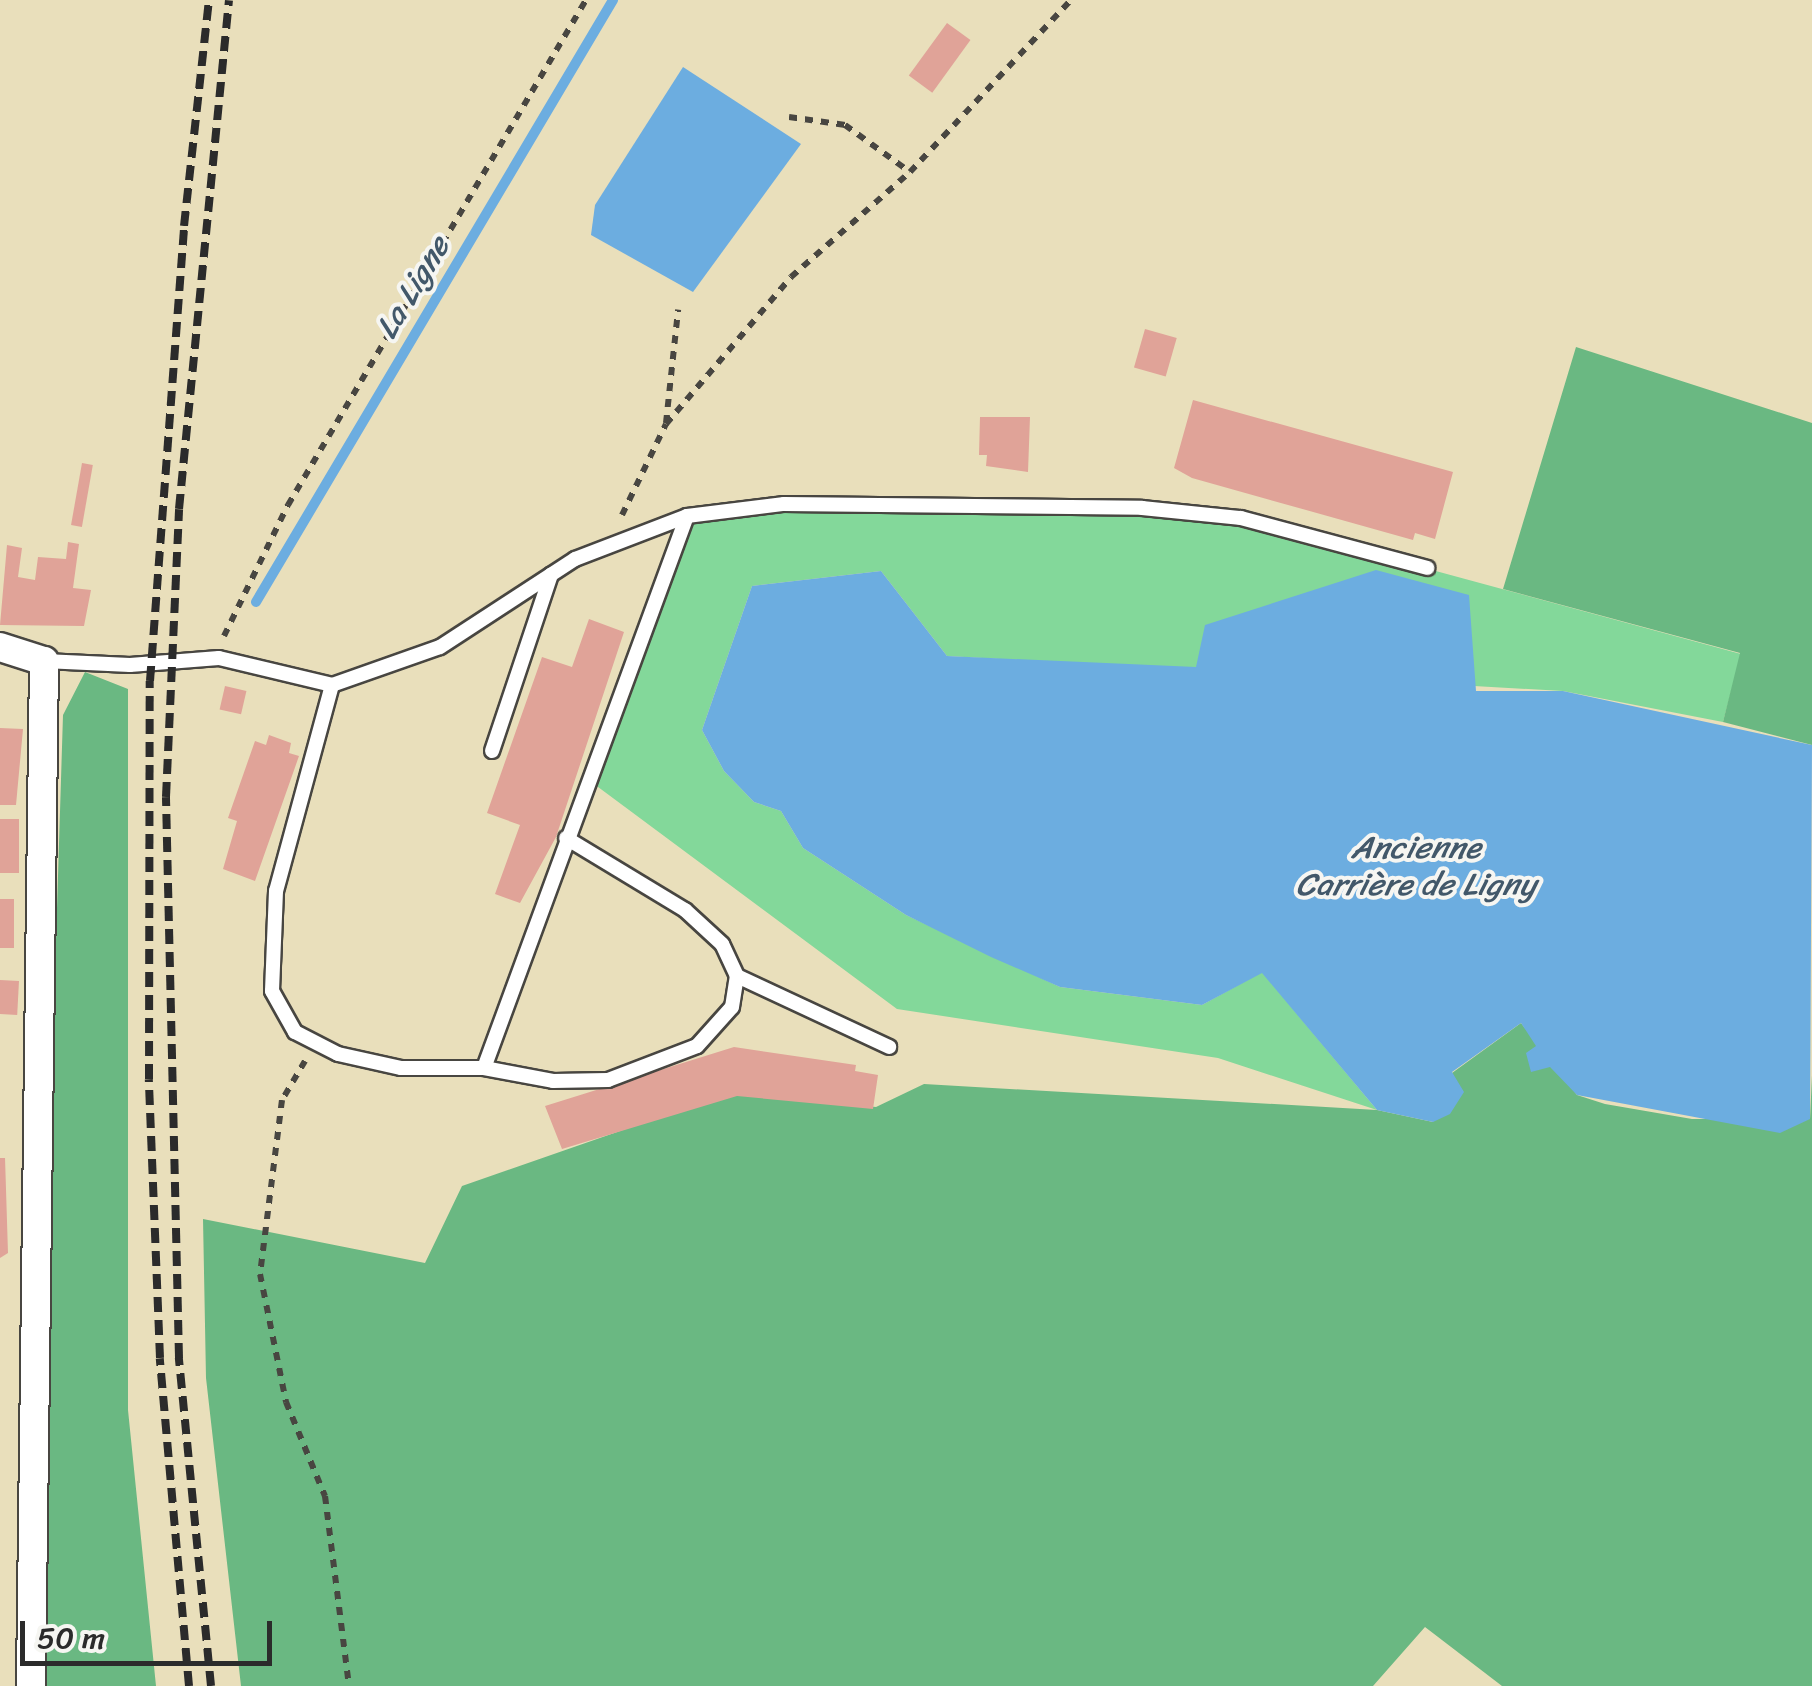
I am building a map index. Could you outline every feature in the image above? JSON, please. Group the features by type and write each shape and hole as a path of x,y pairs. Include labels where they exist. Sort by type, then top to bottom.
{"street":[{"path":"0,647 44,660 31,1686"}],"lane":[{"path":"44,660 203,660 332,685 440,647 551,575 686,516 784,504 1142,508 1241,518 1427,568"},
{"path":"484,1068 686,516"},
{"path":"492,751 551,575"},
{"path":"332,685 276,891 272,991 295,1032 401,1068 484,1068 553,1081 608,1080 697,1046 732,1007 737,976 722,944 686,910 566,838"},
{"path":"737,976 889,1047"}],"path":[{"path":"203,660 236,624 288,505 586,0"},
{"path":"607,548 666,424 791,277 910,172 1071,0"},
{"path":"789,117 845,125 910,172"},
{"path":"666,424 678,310"},
{"path":"316,1042 282,1100 260,1274 286,1402 326,1496 349,1686"}],"green space":[{"path":"1576,347 1812,423 1812,745 1723,722 1740,653 1503,589"},
{"path":"784,504 1241,518 1741,654 1723,722 1563,691 947,656 881,571 752,586 702,730 724,771 754,802 781,811 803,848 906,915 1060,987 1202,1005 1262,972 1377,1110 1218,1058 897,1009 590,781 687,516"},
{"path":"85,672 128,689 128,1410 156,1686 45,1686 43,1359 63,715"},
{"path":"1521,1023 1577,1095 1605,1104 1692,1119 1810,1119 1812,1075 1812,1686 1502,1686 1425,1627 1373,1686 241,1686 206,1378 203,1219 425,1263 462,1186 729,1093 876,1107 924,1084 1377,1110 1433,1122 1452,1073"}],"water":[{"path":"683,67 801,144 693,292 591,235 595,205"},
{"name":"Ancienne Carrière de Ligny","path":"1376,570 1469,595 1476,691 1563,691 1812,745 1810,1119 1780,1133 1577,1095 1550,1067 1531,1072 1526,1053 1536,1046 1521,1023 1452,1072 1464,1092 1450,1114 1433,1122 1377,1110 1262,973 1202,1005 1060,987 906,915 803,848 781,811 754,802 724,771 702,730 752,586 881,571 947,656 1196,667 1205,625"}],"building":[{"path":"947,23 970,40 932,93 909,76"},
{"path":"1145,329 1177,338 1166,377 1134,367"},
{"path":"1193,400 1453,472 1435,539 1415,533 1413,540 1192,478 1174,468"},
{"path":"980,417 1030,417 1028,472 986,466 987,455 979,455"},
{"path":"82,463 93,465 82,527 71,525"},
{"path":"68,542 79,544 73,588 91,590 84,626 0,625 7,545 22,548 18,577 35,580 38,557 66,559"},
{"path":"589,619 624,632 556,837 520,903 495,894 520,825 487,813 542,657 572,667"},
{"path":"225,686 246,691 241,714 220,709"},
{"path":"0,728 23,729 16,805 0,805"},
{"path":"269,735 291,743 289,753 299,756 255,881 223,869 237,821 228,818 255,741 266,745"},
{"path":"0,819 19,819 19,873 0,873"},
{"path":"0,899 14,899 14,948 0,948"},
{"path":"0,980 19,981 17,1015 0,1014"},
{"path":"734,1047 856,1065 855,1071 878,1075 873,1109 737,1096 562,1149 545,1106"},
{"path":"0,1158 5,1158 8,1253 0,1258"}],"waterway":[{"name":"La Ligne","path":"256,602 613,0"}],"railway":[{"path":"189,1686 160,1358 149,1079 150,681 184,226 209,0"},
{"path":"211,1686 179,1358 166,797 179,509 229,0"}]}
